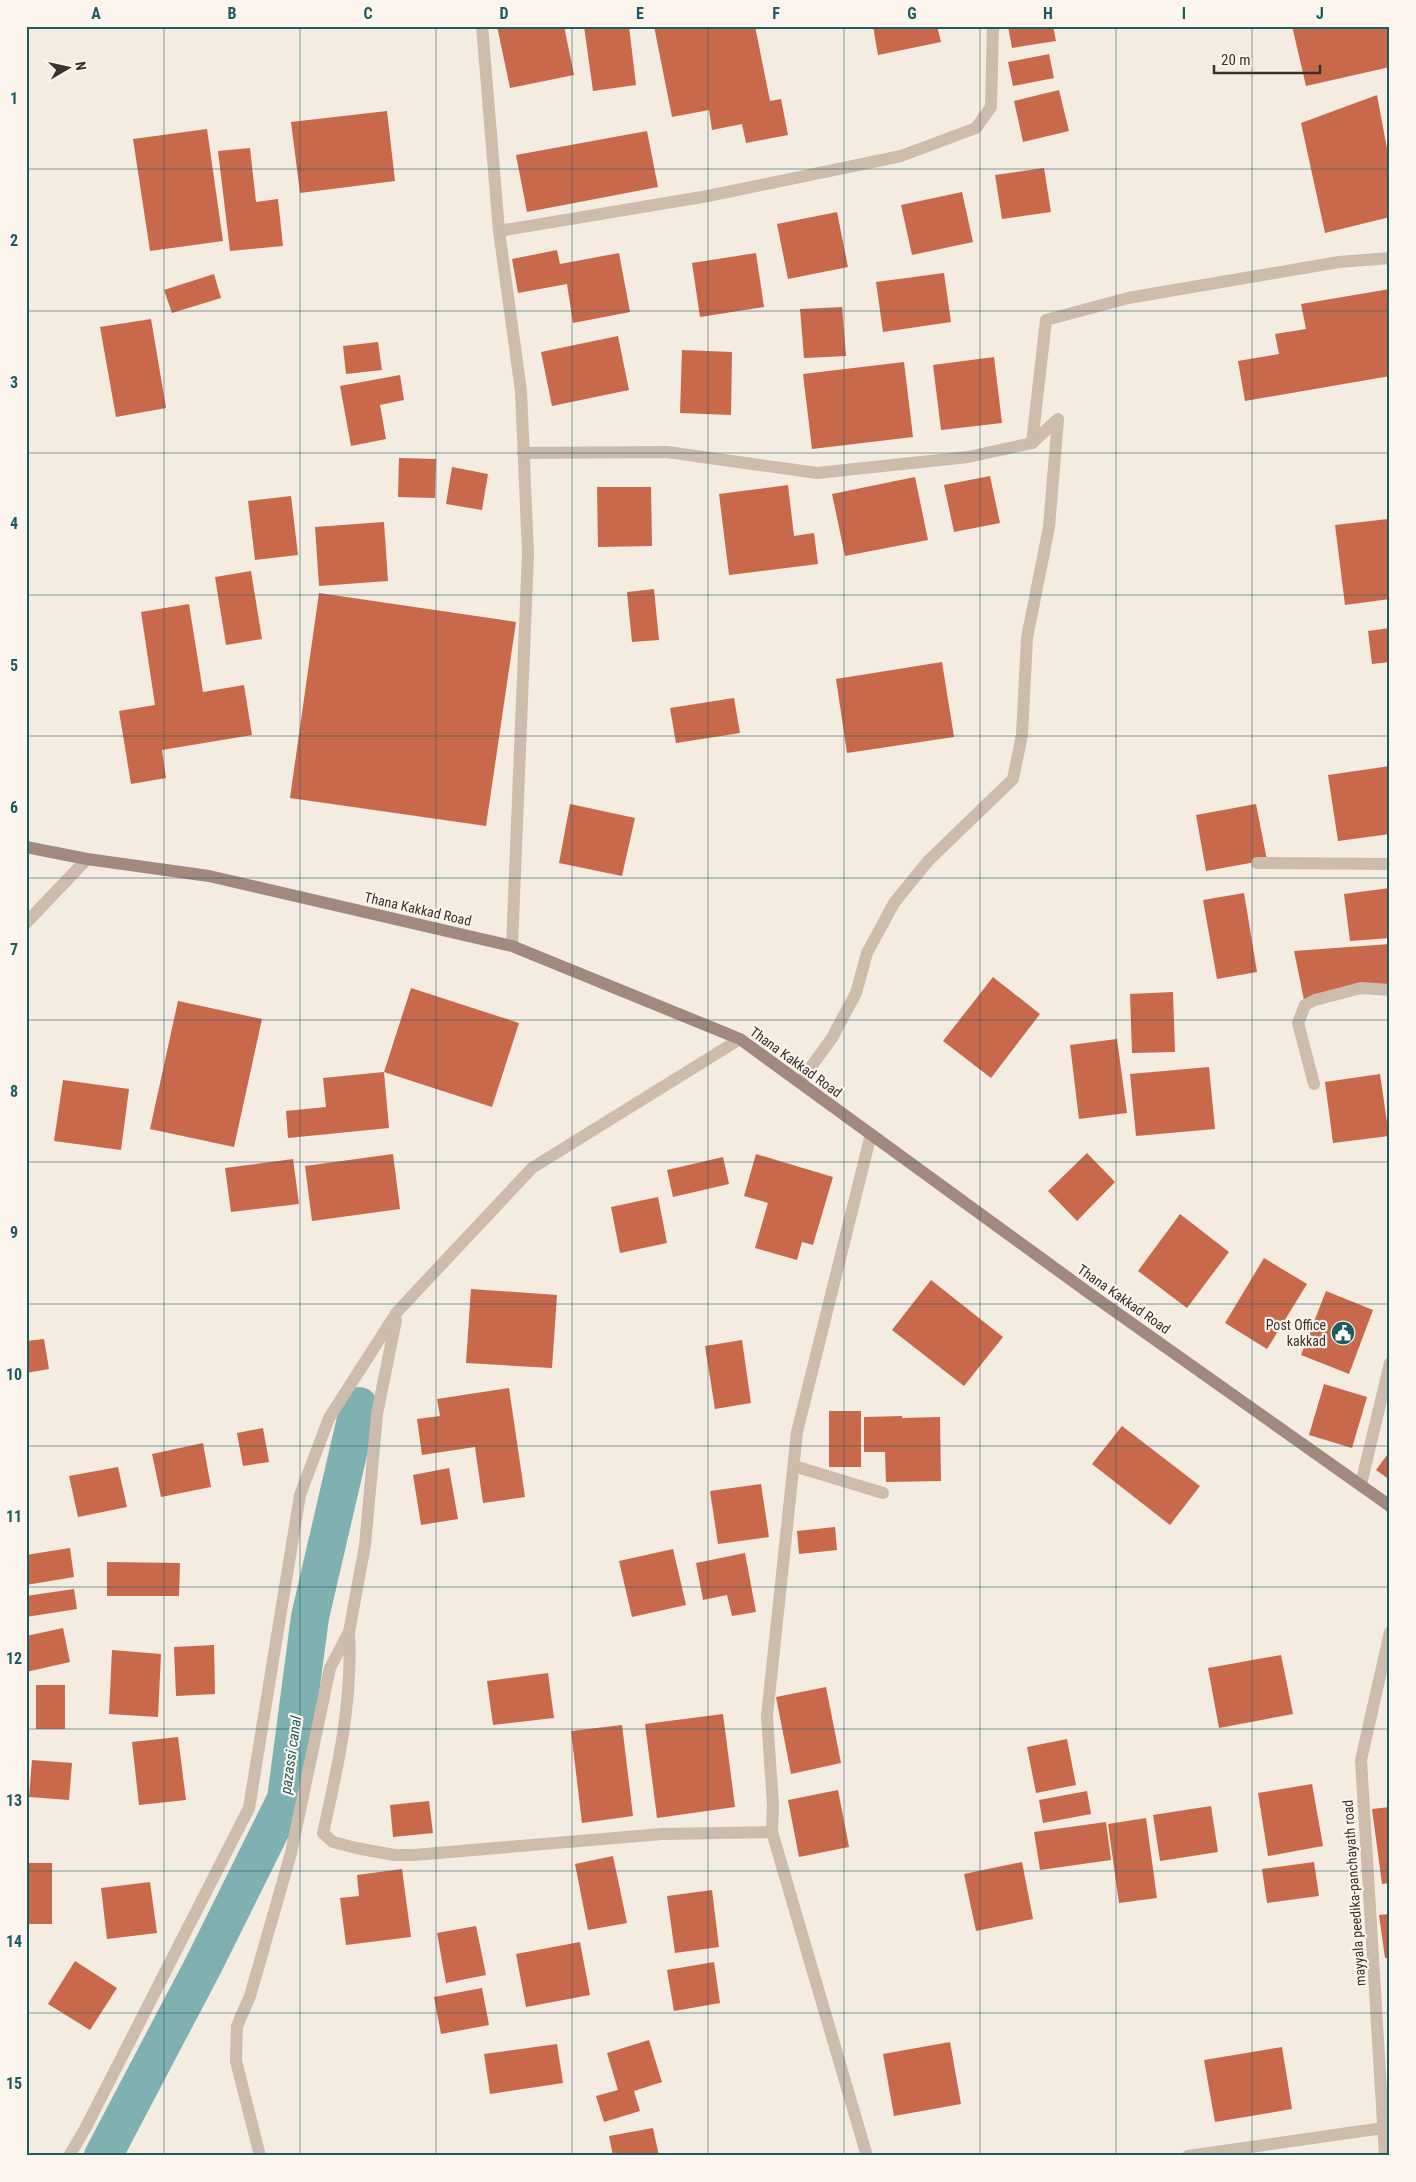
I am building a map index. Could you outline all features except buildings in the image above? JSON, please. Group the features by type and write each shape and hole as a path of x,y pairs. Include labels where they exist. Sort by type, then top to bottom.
{"main road":[{"name":"Thana Kakkad Road","path":"26,847 87,859 209,876 512,946 740,1039 1089,1292 1362,1484 1390,1506"}],"street":[{"path":"482,26 499,231 521,391 528,553 512,946"},
{"path":"499,231 708,196 901,156 976,128 991,107 993,26"},
{"path":"1032,443 1046,320 1128,298 1339,262 1390,258"},
{"path":"523,453 667,452 817,473 968,457 1032,443 1058,419 1049,527 1027,638 1022,735 1012,779 928,861 894,903 866,953 856,993 832,1038 800,1082"},
{"path":"26,923 87,859"},
{"path":"1257,863 1390,864"},
{"path":"1314,1084 1298,1023 1305,1005 1315,1000 1361,988 1390,990"},
{"path":"69,2156 85,2129 249,1808 300,1495 329,1418 397,1312 532,1168 740,1039"},
{"path":"867,2156 772,1832 773,1806 768,1716 797,1432 872,1134"},
{"path":"397,1312 377,1414 365,1546 349,1632 351,1661 347,1706 323,1832 333,1842 394,1855 414,1855 662,1834 772,1832"},
{"path":"1362,1484 1390,1363"},
{"path":"794,1466 883,1493"},
{"path":"260,2156 236,2061 237,2026 250,1996 291,1853 330,1668 349,1632"},
{"name":"mayyala peedika-panchayath road","path":"1385,2156 1361,1760 1390,1632"},
{"path":"1188,2156 1383,2128"}],"waterway":[{"name":"pazassi canal","path":"103,2156 204,1964 286,1799 310,1617 359,1406"}],"place":[{"name":"Post Office kakkad","path":"1343,1333"}]}
